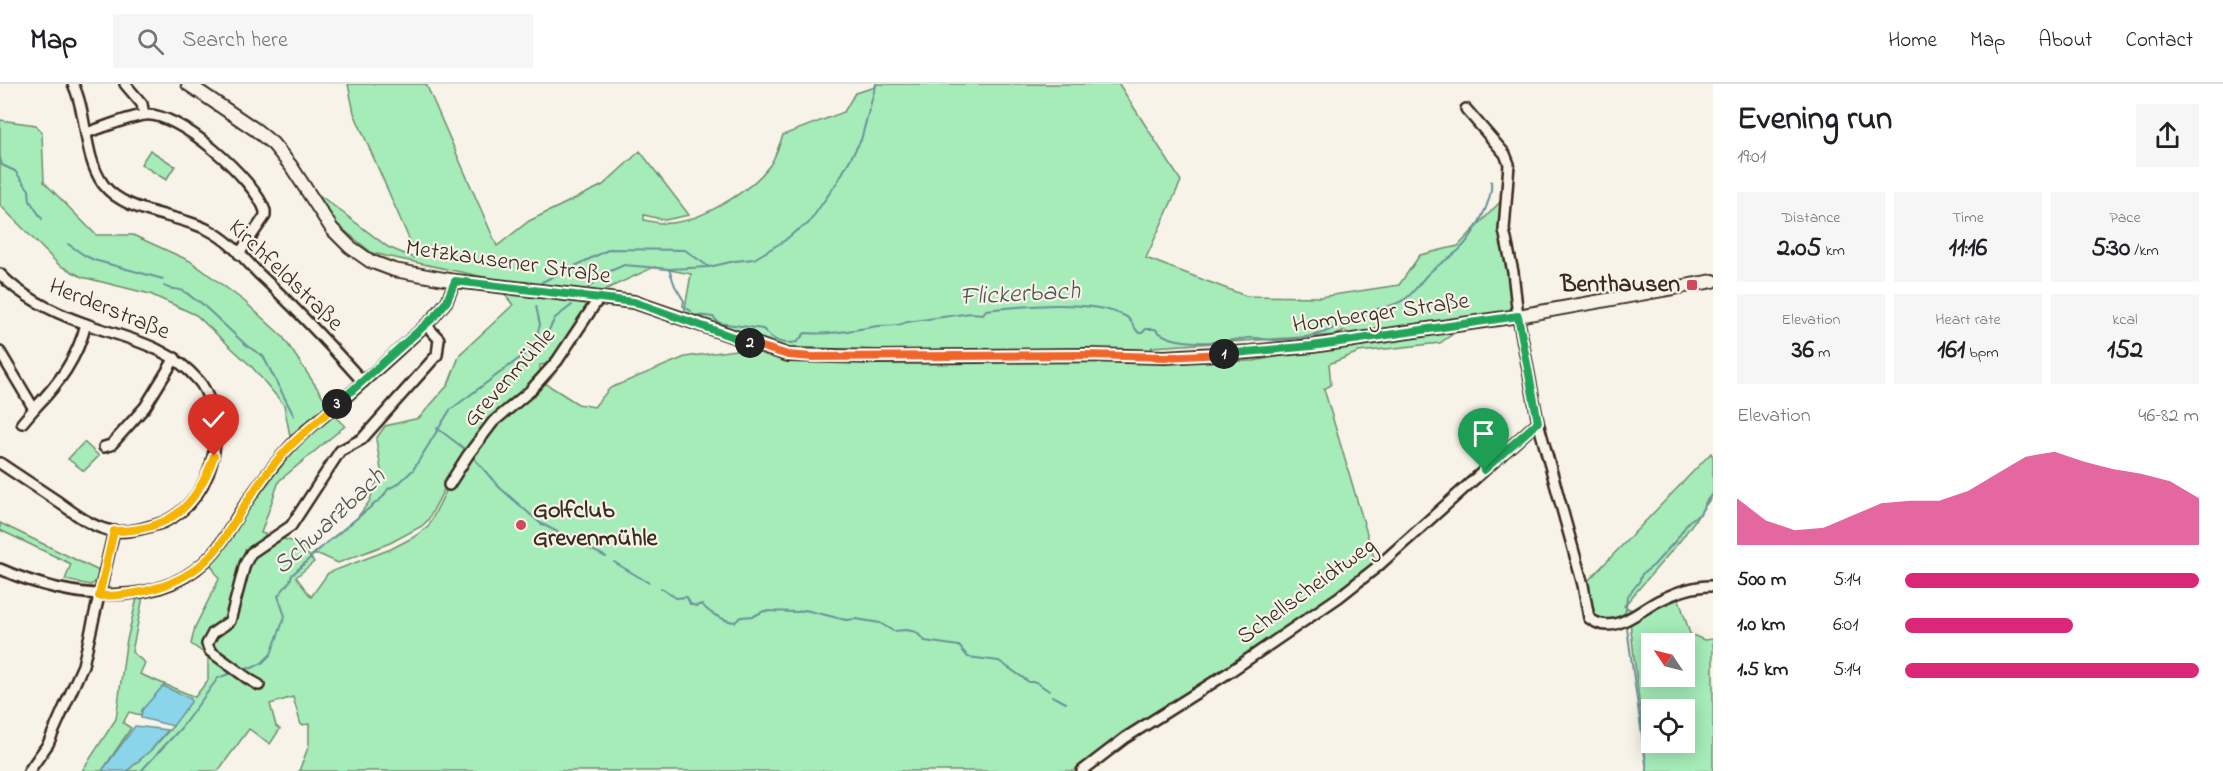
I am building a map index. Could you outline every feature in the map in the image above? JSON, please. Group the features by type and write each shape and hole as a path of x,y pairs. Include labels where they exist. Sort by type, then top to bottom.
{"main road":[{"name":"Metzkausener Straße","path":"188,84 273,144 291,166 332,229 360,255 394,270 455,281 634,302 788,355 812,357 1087,355 1165,357 1250,352"},
{"name":"Homberger Straße","path":"1250,352 1312,346 1518,316 1713,281"}],"street":[{"name":"Kirchfeldstraße","path":"73,84 84,117 94,165 102,182 119,199 133,207 182,219 215,234 306,319 363,381"},
{"path":"125,84 142,104 144,115"},
{"path":"1466,109 1505,154 1509,164 1504,230 1513,272 1518,316 1538,422 1583,585 1590,620 1600,624 1618,624 1665,598 1696,587 1713,586"},
{"path":"86,133 144,115 171,120 234,167 264,206 265,216 239,254"},
{"name":"Herderstraße","path":"0,463 97,527 114,531 140,529 165,522 188,504 203,485 216,440 216,423 210,402 200,381 175,358 151,345 86,324 33,300 1,277"},
{"path":"0,569 52,586 99,596 124,596 147,591 184,577 202,565 216,550 272,466 297,439 426,325 447,301 455,281"},
{"name":"Grevenmühle","path":"449,485 454,474 493,422 530,391 557,361 599,298"},
{"path":"22,423 69,368 82,340 86,324"},
{"path":"259,685 229,666 210,651 207,644 213,633 230,621 245,564 251,553 294,523 340,451 362,439 437,355 439,339 426,325"},
{"path":"0,352 34,409"},
{"path":"104,447 111,445 145,407 175,358"},
{"name":"Schellscheidtweg","path":"1082,771 1132,733 1228,673 1339,597 1377,567 1538,422"},
{"path":"29,771 48,744 83,665 114,531"}],"green space":[{"path":"348,84 426,84 497,246 529,221 603,185 640,151 689,215 665,220 644,215 644,220 660,223 675,222 706,213 736,196 761,175 772,162 783,135 844,112 855,93 876,87 876,84 1119,84 1181,181 1146,258 1246,296 1320,297 1399,285 1420,255 1458,246 1502,200 1513,309 1510,313 1351,335 1345,331 1335,335 1152,347 1148,362 1254,361 1354,342 1463,327 1440,343 1359,352 1329,364 1331,385 1324,389 1376,564 1338,595 1078,771 299,771 309,745 309,724 301,725 293,697 270,704 276,726 280,729 270,744 249,729 218,771 127,771 173,726 162,689 142,710 141,715 129,712 123,723 131,728 102,771 82,771 116,719 126,644 137,598 143,597 132,652 145,663 140,674 195,697 208,680 208,656 191,644 195,627 219,579 210,563 277,465 334,416 345,426 279,481 261,533 299,543 314,562 296,577 311,597 328,573 391,549 428,527 454,475 453,473 428,520 422,526 390,543 338,563 321,555 312,555 357,518 369,502 381,470 376,439 385,426 419,418 448,385 460,354 513,305 493,279 372,253 333,221 318,194 388,247 414,258 417,257 354,113","holes":["654,267 691,274 684,314 765,346 685,357 610,388 594,407 578,404 540,380 540,365 548,364 574,334 602,291"]},
{"path":"0,120 36,125 42,134 44,182 96,235 133,235 190,261 244,301 283,337 328,404 290,436 284,405 252,367 196,315 150,294 82,277 59,265 0,205"},
{"path":"150,150 175,166 166,180 141,164"},
{"path":"84,442 99,456 84,471 68,459"},
{"path":"1711,453 1713,457 1713,495 1680,541 1624,606 1641,615 1679,599 1690,633 1641,633 1641,687 1695,687 1695,636 1704,640 1713,639 1713,771 1647,771 1645,753 1695,753 1695,699 1641,699 1641,718 1630,621 1595,618 1587,599 1585,584"},
{"path":"0,523 99,571 96,581 91,585 65,580 71,564 0,530"}],"water":[{"path":"163,686 191,699 173,726 141,718 142,710"},
{"path":"135,726 168,730 152,749 127,771 102,771"}],"waterway":[{"name":"Schwarzbach","path":"588,288 606,273 624,265 669,269 709,267 754,259 784,241 808,224 838,181 861,140 876,84"},
{"path":"0,158 2,165 15,171 29,190 30,201 42,219"},
{"name":"Flickerbach","path":"697,315 713,317 719,323 763,329 770,337 786,343 797,342 805,333 832,333 971,313 983,314 986,310 1057,305 1093,307 1110,311 1128,318 1139,333 1146,329 1155,329 1163,335 1186,341 1300,338 1329,331 1353,316 1393,305 1409,296 1430,272 1465,244 1486,208 1491,181"},
{"path":"68,244 94,260 163,279"},
{"path":"542,282 610,249 685,250 709,267"},
{"name":"Flickerbach","path":"669,269 684,301 683,306 691,311"},
{"path":"164,286 183,291 200,302 247,346 263,356 294,416"},
{"name":"Schwarzbach","path":"239,669 252,668 262,663 271,654 285,616 278,596 292,575 324,545 383,497 388,489 398,484 413,470 450,410 544,340 555,318 572,305"},
{"path":"536,306 540,325 537,334 543,340"},
{"path":"437,428 466,450"},
{"path":"472,456 499,487 540,523 606,557"},
{"path":"1625,618 1627,597 1639,582 1642,574 1654,565 1677,539 1689,521 1700,514 1713,494"},
{"path":"614,562 649,583"},
{"path":"661,588 676,598 687,597 690,604 696,606 702,604 721,618 735,622 741,617 754,616 764,611 798,612 805,610 846,620 856,619 880,623 893,631 916,632 925,641 959,646 968,657 999,661 1029,682 1036,682 1049,691"},
{"path":"1627,628 1647,771"},
{"name":"Schwarzbach","path":"141,771 181,728 218,678 234,672"},
{"path":"1052,696 1066,703"}],"place":[{"name":"Benthausen","path":"1692,285"},
{"name":"Golfclub Grevenmühle","path":"521,525"}],"route":[{"path":"214,456 203,485 188,504 165,522 140,529 114,531 99,596 124,596 147,591 184,577 202,565 216,550 272,466 310,427 434,317 447,301 455,281 634,302 764,348 788,355 812,357 1087,355 1165,357 1312,346 1518,316 1538,422 1484,470"}]}
